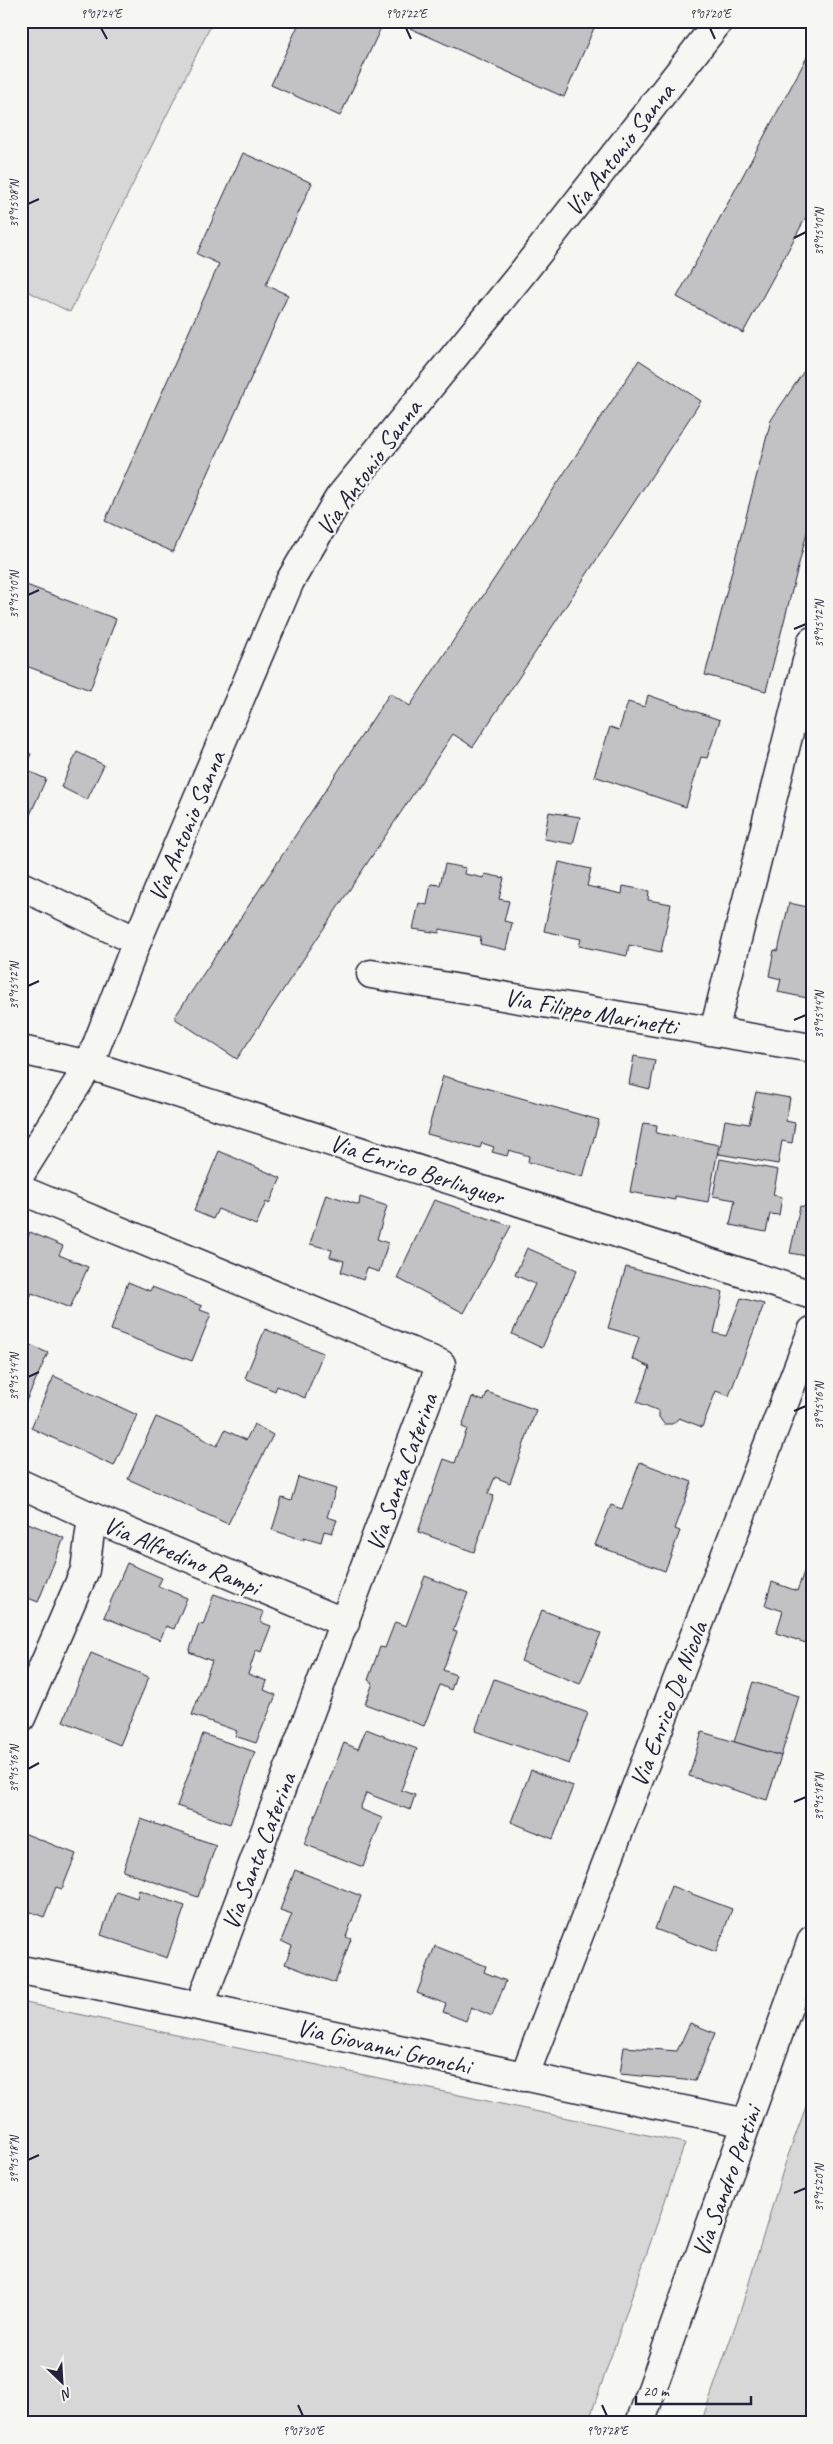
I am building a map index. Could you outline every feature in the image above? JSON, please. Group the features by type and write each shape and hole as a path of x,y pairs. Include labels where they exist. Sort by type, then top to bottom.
{"street":[{"name":"Via Antonio Sanna","path":"21,1173 90,1065 137,941 290,581 339,498 523,272 718,21"},
{"path":"714,1032 812,641"},
{"path":"21,886 137,941"},
{"name":"Via Filippo Marinetti","path":"371,974 812,1048"},
{"name":"Via Enrico Berlinguer","path":"21,1050 90,1065 812,1295"},
{"name":"Via Santa Caterina","path":"21,1190 441,1364 200,2005"},
{"name":"Via Enrico De Nicola","path":"524,2077 812,1331"},
{"name":"Via Alfredino Rampi","path":"21,1484 92,1517 345,1623"},
{"path":"21,1718 85,1570 92,1517"},
{"name":"Via Sandro Pertini","path":"640,2423 812,1940"},
{"name":"Via Giovanni Gronchi","path":"21,1970 200,2005 524,2077 746,2123"}],"shaded area":[{"path":"21,21 213,21 70,312 21,288"},
{"path":"21,2002 685,2143 588,2423 21,2423"},
{"path":"812,2090 812,2423 701,2423 741,2309 785,2164"}],"building":[{"path":"300,21 384,21 340,116 271,85"},
{"path":"394,21 580,21 594,28 564,97"},
{"path":"812,48 812,206 743,333 677,297"},
{"path":"243,153 312,183 266,285 288,295 173,552 105,521 219,264 197,254"},
{"path":"812,359 812,513 766,691 705,675 771,420"},
{"path":"639,360 701,401 473,747 453,734 237,1059 174,1018 390,693 410,706"},
{"path":"21,583 116,619 90,690 21,664"},
{"path":"648,695 720,720 707,758 701,757 686,807 594,776 610,727 619,730 628,702 645,707"},
{"path":"21,750 31,754 24,769 46,779 25,826 21,825"},
{"path":"77,752 104,765 87,800 61,787"},
{"path":"549,812 580,817 573,844 544,839"},
{"path":"559,862 591,869 587,886 622,894 623,886 649,891 648,900 671,904 661,952 629,945 627,956 579,946 581,939 544,931"},
{"path":"445,864 466,868 465,874 484,878 485,874 504,878 499,899 509,901 504,921 512,923 506,950 480,944 481,937 440,929 439,933 413,929 419,903 427,905 431,884 440,885"},
{"path":"789,903 812,908 812,999 778,992 781,979 769,976 774,950 778,951"},
{"path":"634,1056 655,1060 650,1089 629,1084"},
{"path":"443,1076 599,1120 583,1177 528,1162 529,1156 509,1150 507,1156 492,1152 494,1147 482,1143 480,1148 427,1134"},
{"path":"756,1092 790,1098 786,1121 795,1123 792,1143 782,1141 778,1164 719,1154 725,1120 749,1124"},
{"path":"643,1123 657,1125 656,1133 719,1145 708,1202 675,1196 675,1200 630,1192"},
{"path":"812,1144 812,1167 808,1166"},
{"path":"219,1151 281,1178 269,1204 266,1202 256,1225 218,1209 213,1219 194,1211"},
{"path":"720,1159 778,1170 773,1195 782,1197 779,1215 770,1214 766,1232 730,1225 735,1200 713,1196"},
{"path":"326,1194 359,1205 360,1197 387,1206 377,1239 388,1243 379,1272 367,1268 363,1280 341,1272 344,1261 330,1257 332,1250 310,1244"},
{"path":"434,1200 511,1226 464,1313 397,1278"},
{"path":"800,1206 812,1208 812,1257 790,1253"},
{"path":"30,1232 63,1246 59,1255 88,1267 70,1308 32,1293 25,1309 21,1307 21,1252"},
{"path":"527,1248 577,1270 542,1348 512,1334 535,1284 515,1275"},
{"path":"626,1267 723,1292 714,1333 726,1336 741,1298 764,1304 729,1396 716,1391 702,1427 679,1418 672,1424 664,1424 659,1417 659,1411 637,1402 650,1367 632,1359 639,1337 608,1328"},
{"path":"128,1282 150,1291 152,1287 202,1306 200,1310 211,1314 192,1361 111,1330"},
{"path":"265,1329 323,1353 305,1398 277,1386 275,1391 245,1378"},
{"path":"21,1341 48,1353 21,1412"},
{"path":"54,1376 137,1415 114,1466 31,1428"},
{"path":"487,1392 536,1410 510,1483 495,1477 488,1494 494,1496 474,1552 418,1532 444,1459 455,1463 467,1429 462,1427 472,1397 484,1401"},
{"path":"156,1417 201,1436 201,1438 217,1446 225,1430 246,1440 254,1424 273,1435 228,1524 128,1479"},
{"path":"640,1462 692,1482 675,1529 680,1531 665,1571 595,1545 611,1505 622,1509"},
{"path":"298,1477 336,1489 327,1517 337,1520 332,1533 324,1531 321,1542 304,1537 304,1540 272,1530 282,1498 291,1501"},
{"path":"21,1520 64,1538 38,1602 21,1595"},
{"path":"812,1550 812,1645 776,1633 783,1611 765,1605 772,1582 797,1591"},
{"path":"127,1563 162,1578 158,1586 187,1598 174,1629 166,1626 160,1640 104,1617"},
{"path":"425,1576 468,1593 453,1631 457,1632 443,1670 456,1675 451,1690 440,1685 424,1726 365,1704 373,1683 368,1680 380,1647 385,1648 395,1622 406,1626"},
{"path":"214,1594 264,1612 260,1622 271,1626 261,1652 256,1650 248,1674 267,1681 264,1690 276,1695 256,1743 235,1736 237,1731 192,1715 212,1661 189,1652 199,1624 203,1625"},
{"path":"542,1610 601,1633 580,1684 521,1661"},
{"path":"91,1653 149,1677 120,1745 63,1721"},
{"path":"494,1679 588,1713 569,1764 475,1731"},
{"path":"753,1682 799,1696 781,1756 734,1742"},
{"path":"366,1729 417,1749 401,1790 415,1795 410,1810 366,1793 360,1809 382,1818 363,1867 304,1844 344,1743 358,1749"},
{"path":"702,1732 781,1756 767,1800 689,1776"},
{"path":"203,1734 255,1752 230,1824 177,1806"},
{"path":"531,1770 573,1786 553,1839 511,1822"},
{"path":"141,1819 216,1845 198,1897 123,1871"},
{"path":"21,1832 76,1854 62,1889 56,1887 44,1917 21,1908"},
{"path":"295,1870 361,1896 346,1937 351,1939 335,1983 285,1964 292,1946 281,1941 292,1914 280,1910"},
{"path":"671,1886 732,1909 716,1952 655,1929"},
{"path":"139,1890 185,1906 167,1958 101,1935 116,1891 137,1898"},
{"path":"435,1946 486,1966 484,1972 506,1981 492,2016 471,2007 466,2021 443,2012 446,2004 417,1993"},
{"path":"690,2023 715,2033 695,2081 620,2074 624,2047 677,2051"}]}
